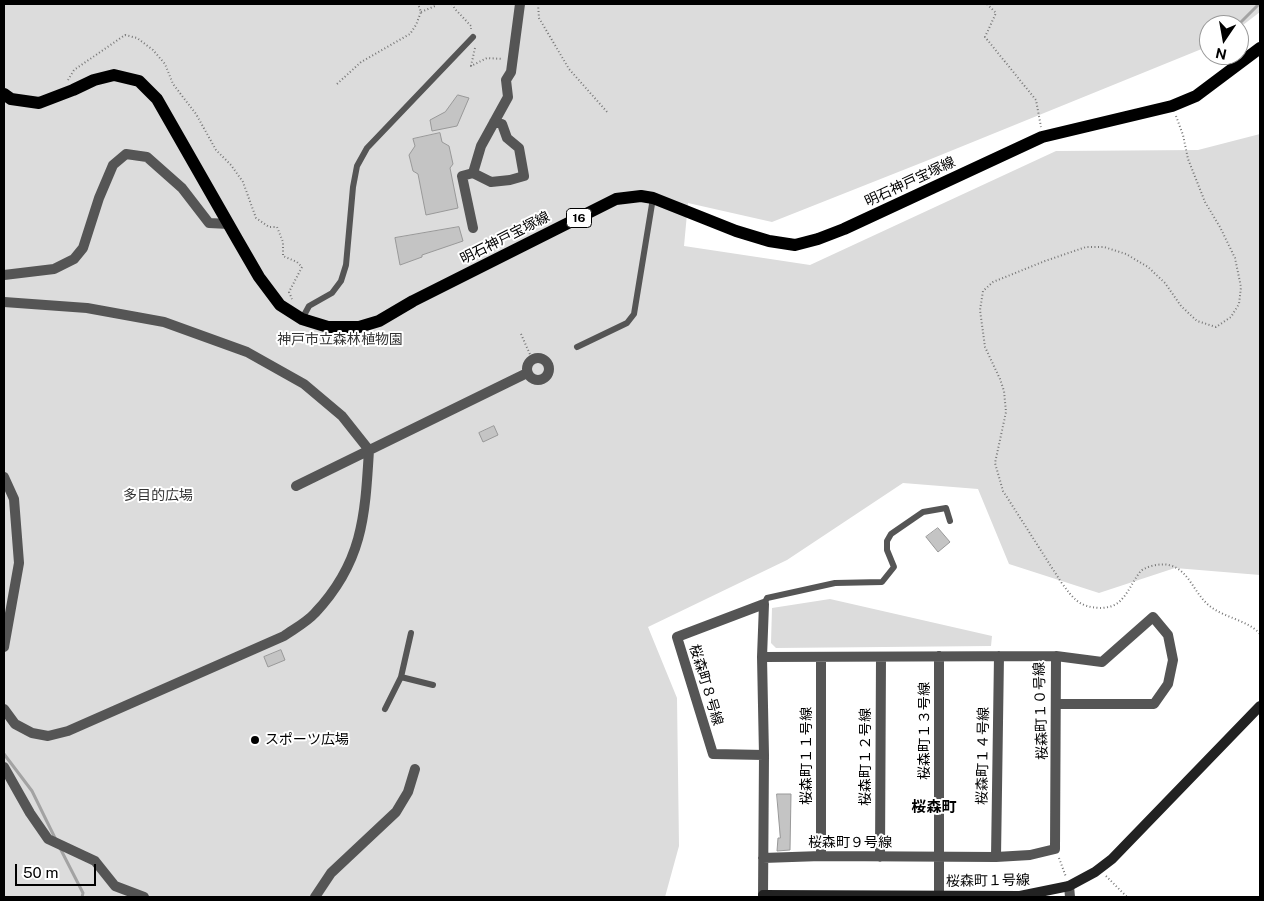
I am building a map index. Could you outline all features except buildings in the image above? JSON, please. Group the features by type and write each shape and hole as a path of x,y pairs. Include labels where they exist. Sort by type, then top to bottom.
{"main road":[{"name":"明石神戸宝塚線","path":"4,94 10,99 39,102 94,80 114,75 139,81 157,99 260,277 280,305 302,319 328,327 359,327 379,321 413,301 616,199 640,196 653,198 736,231 769,241 795,245 818,240 1042,137 1172,106 1196,96 1260,48"}],"street":[{"path":"473,173 482,146 508,97 506,80 511,72 520,4"},
{"path":"474,228 462,176 473,173 491,182 524,176 519,148 507,138 502,124 494,122"},
{"path":"4,275 54,269 74,259 83,248 99,198 113,165 126,154 147,157 182,188 209,223 229,224"},
{"path":"4,302 87,308 164,322 247,352 304,384 342,416 369,450 366,498 359,540 343,578 314,614 284,636 68,731 48,736 32,733 16,724 4,709"},
{"path":"532,359 546,360 549,366 549,373 545,378 538,380 532,378 527,373 527,365 532,359"},
{"path":"296,486 527,373"},
{"path":"4,478 14,499 19,563 4,647"},
{"path":"763,896 764,755 762,657 764,604"},
{"name":"桜森町８号線","path":"764,604 676,637 713,754 764,755"},
{"path":"1056,656 1102,662 1153,617 1168,635 1173,660 1168,684 1154,704 1057,704"},
{"name":"桜森町１３号線","path":"939,656 939,896"},
{"name":"桜森町１４号線","path":"996,857 999,656"},
{"name":"桜森町１０号線","path":"762,657 1056,656 1055,848"},
{"name":"桜森町１１号線","path":"821,657 821,856"},
{"name":"桜森町１２号線","path":"880,857 881,657"},
{"name":"桜森町１号線","path":"763,896 1020,896 1070,892 1112,859 1260,706"},
{"path":"4,767 30,813 48,839 95,861 115,886 144,897"},
{"path":"315,897 330,873 396,812 408,792 415,769"},
{"path":"938,857 1030,855 1055,848"},
{"name":"桜森町９号線","path":"763,858 821,856 938,857"}],"lane":[{"path":"302,319 308,306 332,294 341,282 346,265 352,188 357,166 367,148 473,37"},
{"path":"577,347 627,322 634,314 653,198"},
{"path":"764,604 767,598 834,583 882,582 894,567 887,550 887,541 891,534 923,512 946,508 950,522"},
{"path":"385,708 401,678 410,634"},
{"path":"401,678 433,685"}],"path":[{"path":"337,84 360,62 410,34 421,12 418,4"},
{"path":"421,12 436,4"},
{"path":"538,4 539,18 569,69 608,113"},
{"path":"987,4 996,13 985,37 1036,100 1042,137"},
{"path":"1172,106 1183,135 1188,159 1204,202 1235,258 1241,287 1239,304 1231,317 1216,327 1197,321 1181,306 1165,283 1148,267 1126,254 1104,247 1086,247 993,282 983,291 980,310 986,347 1004,392 1006,412 995,463 1004,491 1061,582 1081,604 1088,607 1106,608 1119,603 1141,570 1168,564 1184,572 1202,601 1216,611 1254,627 1260,634"},
{"path":"521,334 532,359"},
{"path":"1055,848 1070,892"},
{"path":"1099,869 1127,897"}],"green space":[{"name":"神戸市立森林植物園","path":"4,4 1260,4 1260,12 1249,20 1249,15 1199,15 1199,50 772,222 688,203 684,246 810,265 1056,151 1198,150 1260,134 1260,575 1175,568 1099,593 1009,564 978,489 903,483 787,560 648,627 677,698 679,846 665,897 4,897"},
{"path":"830,599 992,636 991,646 776,648 771,643 772,608"}],"waterway":[{"path":"1248,15 1259,4"},
{"path":"4,754 32,791 56,840"},
{"path":"60,848 83,893 82,897"}],"place":[{"name":"スポーツ広場","path":"255,740"}],"district":[{"name":"桜森町","path":"934,807"}],"park label":[{"name":"多目的広場","path":"158,496"}]}
